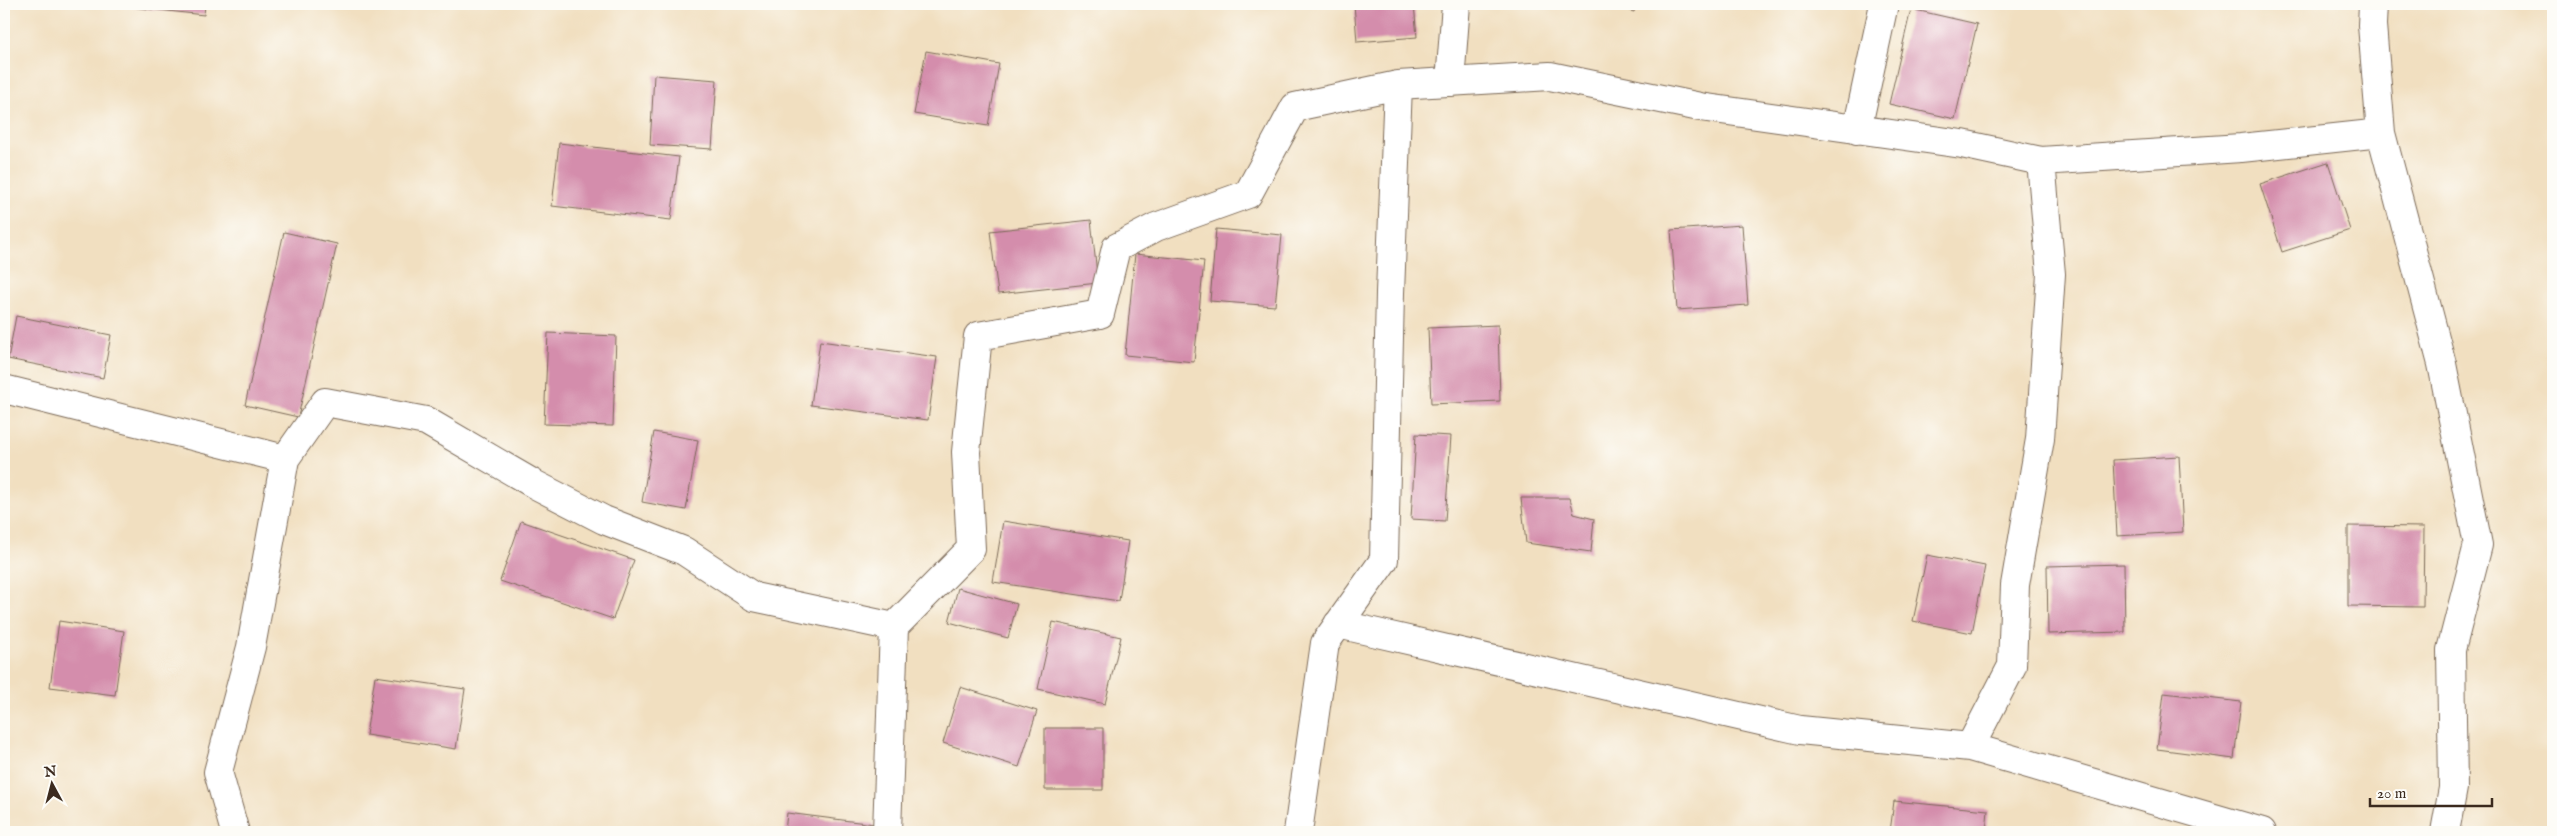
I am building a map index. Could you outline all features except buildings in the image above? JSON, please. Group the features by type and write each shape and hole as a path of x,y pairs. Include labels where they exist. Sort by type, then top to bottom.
{"street":[{"path":"1450,82 1456,4"},
{"path":"1857,130 1884,4"},
{"path":"2373,4 2372,25 2380,133 2442,364 2478,545 2451,650 2453,788 2445,832"},
{"path":"887,832 894,627 971,549 966,452 978,336 1100,314 1116,248 1156,226 1248,194 1295,107 1398,85 1550,76 1700,108 1962,144 2041,161 2241,148 2380,133"},
{"path":"1298,832 1325,643 1384,560 1390,293 1398,85"},
{"path":"1970,747 2012,666 2014,585 2040,439 2051,274 2041,161"},
{"path":"4,389 285,459"},
{"path":"235,832 218,772 250,647 285,459 325,402 426,421 534,484 604,520 684,551 754,597 894,627"},
{"path":"1338,624 1800,730 1970,747 2262,832"}]}
